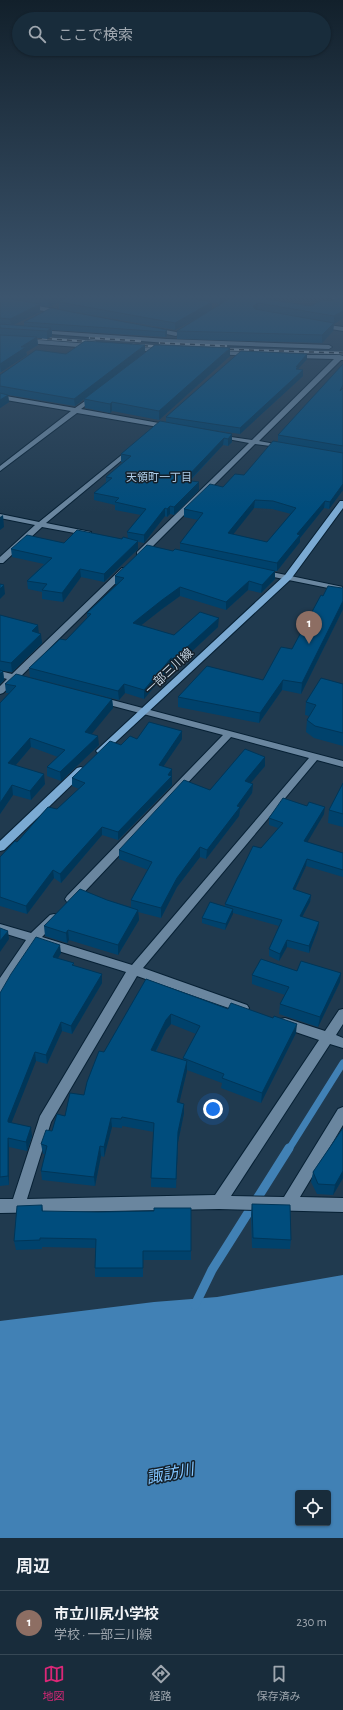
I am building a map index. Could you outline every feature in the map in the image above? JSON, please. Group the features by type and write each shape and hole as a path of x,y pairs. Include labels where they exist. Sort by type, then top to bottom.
{"main road":[{"name":"一部三川線","path":"97,755 142,711 288,577 343,503"},
{"path":"0,847 85,766"}],"street":[{"path":"0,691 330,369"},
{"path":"0,469 100,392"},
{"path":"0,397 174,428"},
{"path":"211,434 292,448"},
{"path":"0,562 41,524 138,443"},
{"path":"0,516 95,536"},
{"path":"257,571 343,589"},
{"path":"0,674 30,682"},
{"path":"90,698 343,764"},
{"path":"0,988 33,939 229,734"},
{"path":"18,1205 45,1120 134,970 315,757"},
{"path":"0,928 134,970 252,1012"},
{"path":"219,1202 343,1014"},
{"path":"275,1019 343,1042"},
{"path":"288,1204 343,1113"},
{"path":"0,1206 219,1202 343,1206"}],"water":[{"name":"諏訪川","path":"343,1275 343,1538 0,1538 0,1321 154,1302 217,1297"}],"building":[{"path":"9,369 114,369 74,399 0,386 0,375"},
{"path":"124,369 207,369 159,411 112,402 110,404 84,399"},
{"path":"221,369 303,370 240,428 166,417"},
{"path":"339,369 343,369 343,385 340,391 343,388 343,446 278,435"},
{"path":"0,393 8,395 0,400"},
{"path":"160,421 232,434 228,439 224,438 184,480 199,482 174,507 170,506 167,509 165,508 144,535 127,532 146,509 115,502 119,498 94,493 112,478 106,477 131,456 121,454"},
{"path":"273,441 343,453 343,484 330,502 325,501 297,534 300,535 277,563 180,543 203,513 184,509 210,484 223,487 235,474 244,475","holes":["255,500 273,501 296,508 267,542 228,533"]},
{"path":"77,530 122,539 123,537 138,541 104,574 80,569 62,593 42,590 47,584 27,581 52,558 11,549 27,535 64,543"},
{"path":"147,545 173,551 175,549 275,571 262,585 249,581 226,602 180,587 133,623 174,635 200,612 219,618 174,659 171,658 144,690 124,684 118,691 29,668 60,639 66,640 91,614 87,613 124,578 115,576"},
{"path":"328,586 343,587 343,601 302,683 283,680 260,713 178,697 207,666 263,680 281,647 292,649 321,595 323,596"},
{"path":"0,615 38,625 32,631 41,634 11,663 0,661"},
{"path":"16,674 112,699 85,732 98,736 60,772 47,767 65,750 30,738 8,763 44,774 30,791 12,785 0,803 0,703 16,686 5,684"},
{"path":"321,678 343,684 343,733 315,726 307,720 316,705 306,702"},
{"path":"149,722 182,731 159,765 172,769 168,775 172,776 118,832 102,827 60,874 53,870 26,906 0,897 0,857 15,841 17,842 48,807 57,809 85,783 72,778 110,741 121,745 130,736 137,739"},
{"path":"245,749 265,757 245,781 253,784 237,806 240,807 207,850 200,847 177,878 161,908 131,900 152,862 119,850 184,780 210,790"},
{"path":"343,783 343,814 329,810"},
{"path":"283,798 307,806 309,802 325,807 304,841 343,853 343,870 307,859 293,889 311,895 300,916 319,922 309,946 287,940 280,954 269,949 282,920 225,904 253,846 261,848 283,823 269,818"},
{"path":"80,889 138,910 118,945 68,930 66,933 44,926"},
{"path":"210,902 233,909 226,924 202,918"},
{"path":"0,928 8,931 0,941"},
{"path":"36,937 60,945 53,957 74,963 72,965 102,974 71,1026 61,1022 46,1055 35,1052 8,1120 8,1122 31,1127 26,1142 8,1138 8,1176 0,1177 0,993"},
{"path":"261,959 297,971 301,961 341,973 320,1017 280,1004 289,987 252,975"},
{"path":"146,979 228,1009 231,1003 273,1018 274,1016 297,1024 262,1093 222,1078 224,1074 183,1058 200,1026 171,1014 166,1020 151,1050 187,1061 177,1102 184,1104 178,1132 176,1179 151,1178 154,1123 122,1117 121,1119 111,1118 104,1147 100,1146 94,1177 41,1171 47,1146 41,1144 46,1130 52,1131 57,1114 65,1116 70,1093 84,1095 87,1082 99,1051 104,1052"},
{"path":"343,1128 343,1171 335,1185 318,1184 313,1172"},
{"path":"252,1204 290,1205 291,1240 253,1238"},
{"path":"42,1205 42,1211 154,1211 154,1208 191,1208 191,1251 143,1251 143,1268 95,1268 96,1239 40,1238 40,1240 14,1241 17,1206"}],"waterway":[{"path":"289,1149 343,1063"},
{"path":"195,1305 212,1270 289,1148"}],"place":[{"name":"市立川尻小学校","path":"309,644"}],"district":[{"name":"天領町一丁目","path":"159,477"}]}
